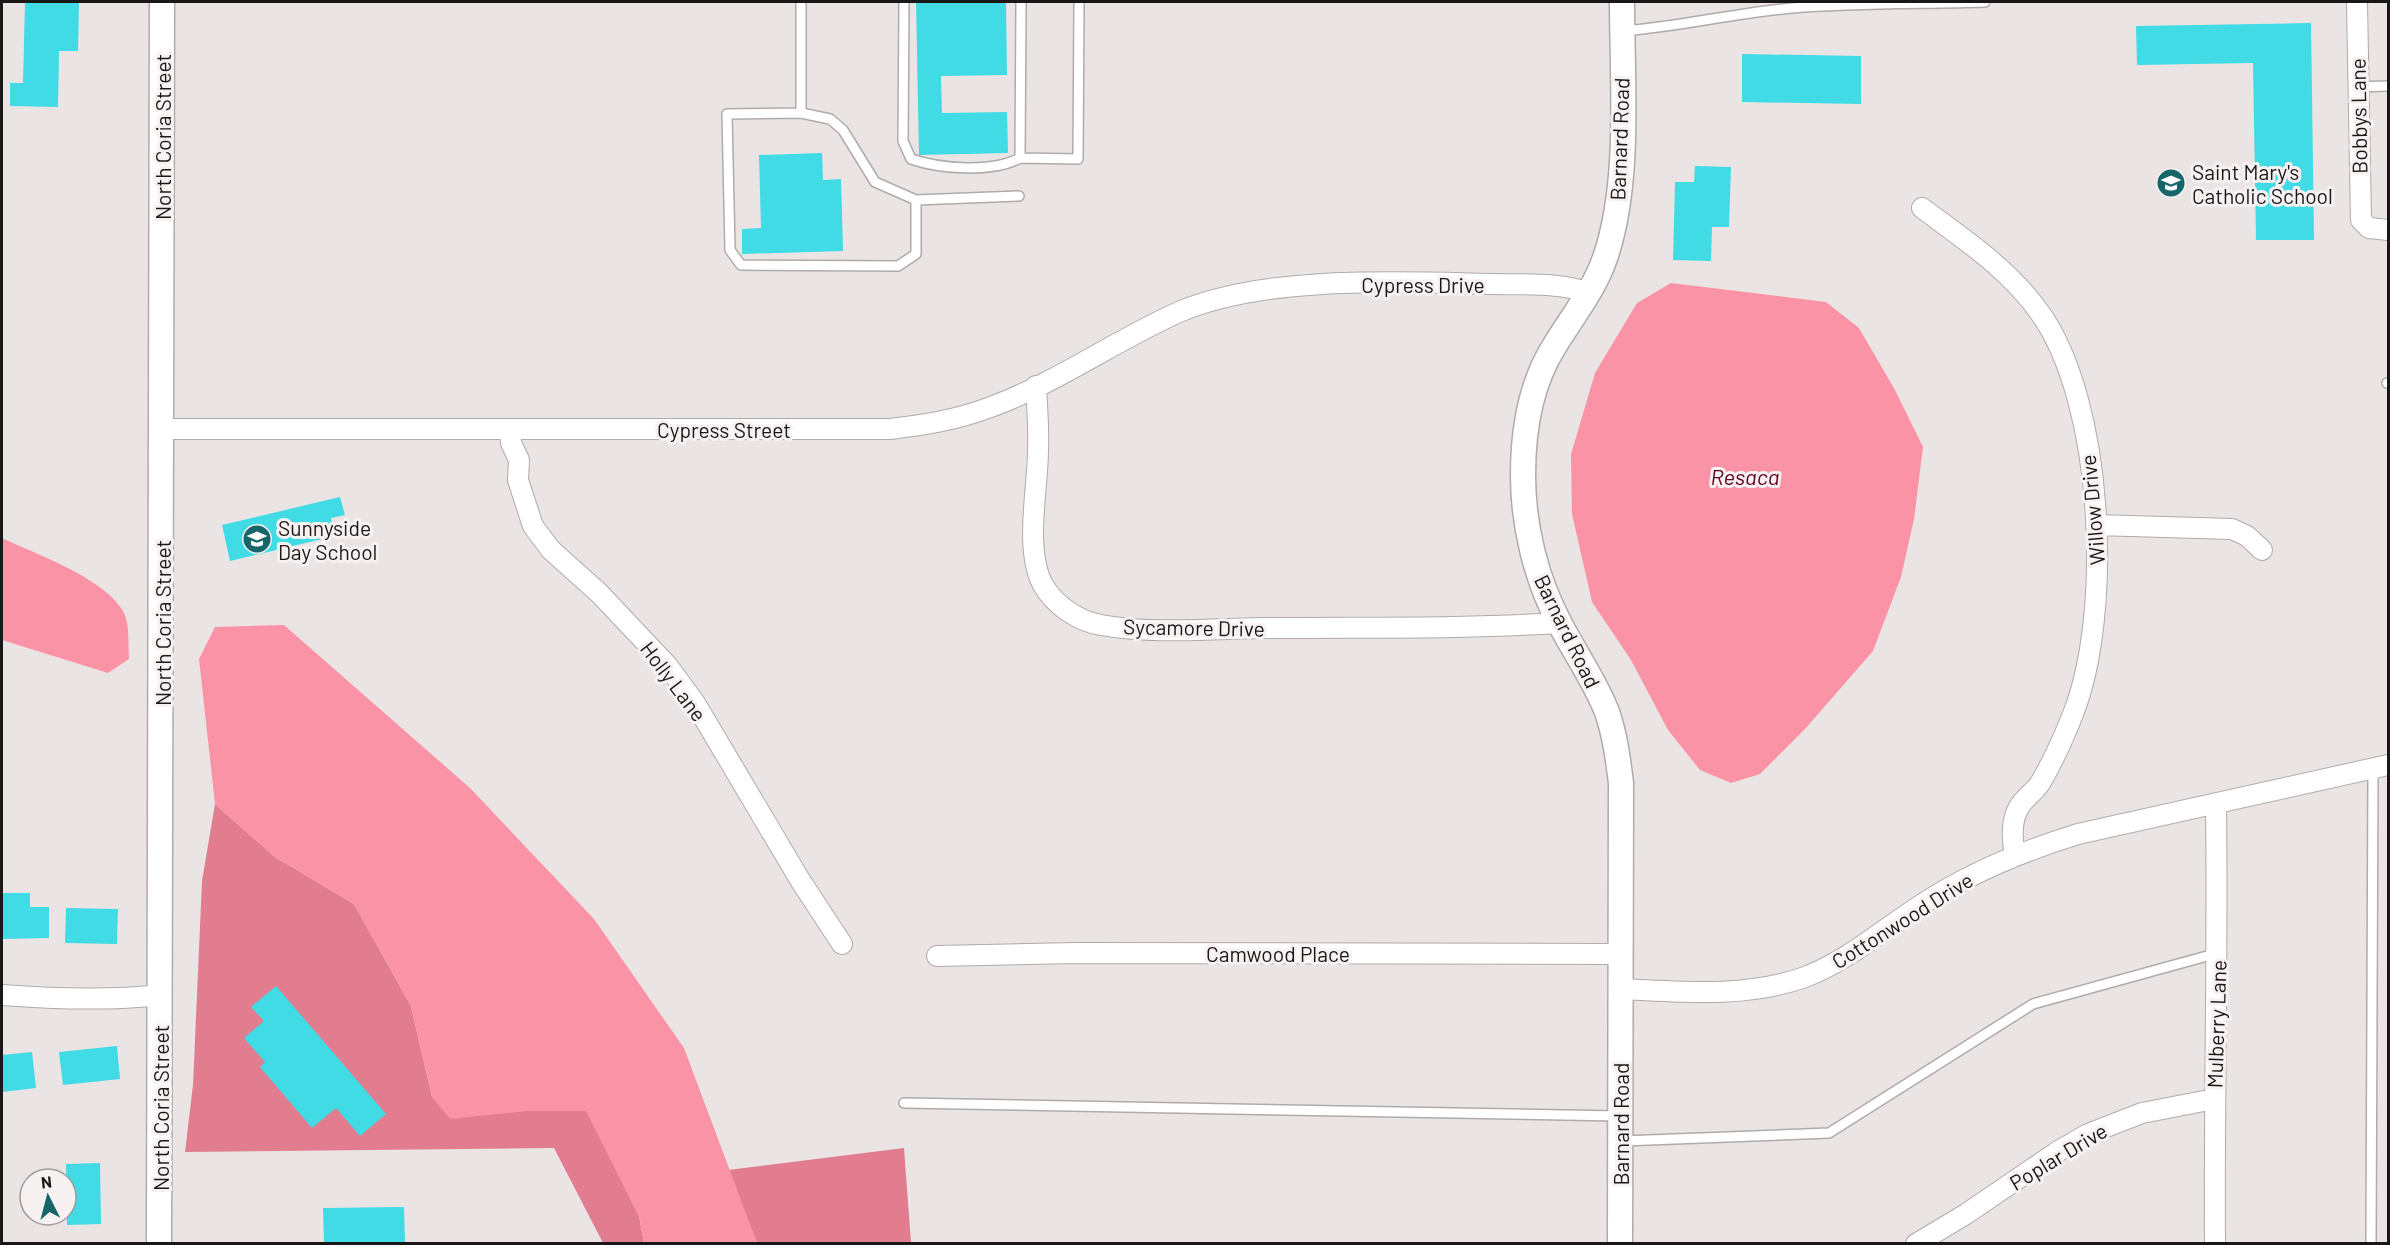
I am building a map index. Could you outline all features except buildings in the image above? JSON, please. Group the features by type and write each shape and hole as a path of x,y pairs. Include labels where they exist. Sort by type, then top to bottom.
{"street":[{"name":"North Coria Street","path":"159,1244 162,2"},
{"name":"Barnard Road","path":"1620,1244 1621,783 1616,743 1607,712 1542,585 1526,513 1524,442 1528,408 1538,376 1553,347 1589,293 1604,261 1614,229 1620,196 1622,2"},
{"name":"Bobbys Lane","path":"2357,2 2361,220 2379,229"},
{"name":"Willow Drive","path":"1922,208 2003,270 2041,314 2057,340 2071,370 2080,402 2096,525 2097,605 2086,672 2076,705 2050,766 2036,791 2020,804 2012,832 2014,856"},
{"name":"Cypress Drive","path":"1257,290 1330,285 1459,283 1563,287 1589,293"},
{"name":"Cypress Street","path":"162,429 891,429 957,418 989,408 1181,312 1208,301 1257,290"},
{"name":"Sycamore Drive","path":"1036,386 1036,561 1042,583 1054,601 1073,615 1099,625 1161,629 1497,627 1559,622"},
{"name":"Holly Lane","path":"510,429 511,443 519,460 518,480 533,526 551,550 599,593 667,665 695,703 800,880 842,944"},
{"path":"2096,525 2232,529 2247,536 2262,550"},
{"name":"Cottonwood Drive","path":"1620,989 1692,992 1775,986 1833,965 1958,882 2014,856 2078,834 2380,767"},
{"name":"Mulberry Lane","path":"2215,1244 2214,1099 2218,953 2216,804"},
{"name":"Camwood Place","path":"937,956 1076,953 1620,954"},
{"path":"2,995 66,1000 126,999 161,994"},
{"name":"Poplar Drive","path":"1916,1244 2088,1134 2142,1113 2214,1099"}],"lane":[{"path":"801,2 801,113"},
{"path":"904,2 903,141 911,159 933,166 1006,166 1020,158 1078,159 1079,2"},
{"path":"1020,158 1021,2"},
{"path":"1622,32 1793,8 1985,2"},
{"path":"2358,87 2388,87"},
{"path":"916,200 916,254 898,266 741,265 730,250 727,114 801,113 830,119 843,130 875,182 916,200 1019,196"},
{"path":"2371,1244 2380,767"},
{"path":"1620,1142 1829,1133 2033,1004 2218,953"},
{"path":"904,1103 1620,1116"}],"shaded area":[{"path":"215,804 275,857 354,904 411,1006 432,1097 526,1111 587,1111 639,1216 644,1243 603,1243 554,1148 185,1152 193,1085 202,881"},
{"path":"904,1148 911,1243 757,1243 728,1170"}],"water":[{"name":"Resaca","path":"1671,283 1826,302 1859,328 1895,390 1923,447 1914,519 1901,577 1873,651 1805,729 1760,774 1731,783 1700,770 1668,730 1631,660 1592,602 1572,514 1571,454 1595,373 1637,303"},
{"path":"2,538 69,569 103,589 115,601 126,618 129,659 108,673 2,640"},
{"path":"284,625 470,788 594,919 684,1048 757,1243 644,1243 639,1216 586,1111 526,1111 450,1119 432,1097 411,1006 354,904 275,857 215,804 199,659 215,627"}],"place":[{"name":"Saint Mary's Catholic School","path":"2171,183"},
{"name":"Sunnyside Day School","path":"257,539"}]}
